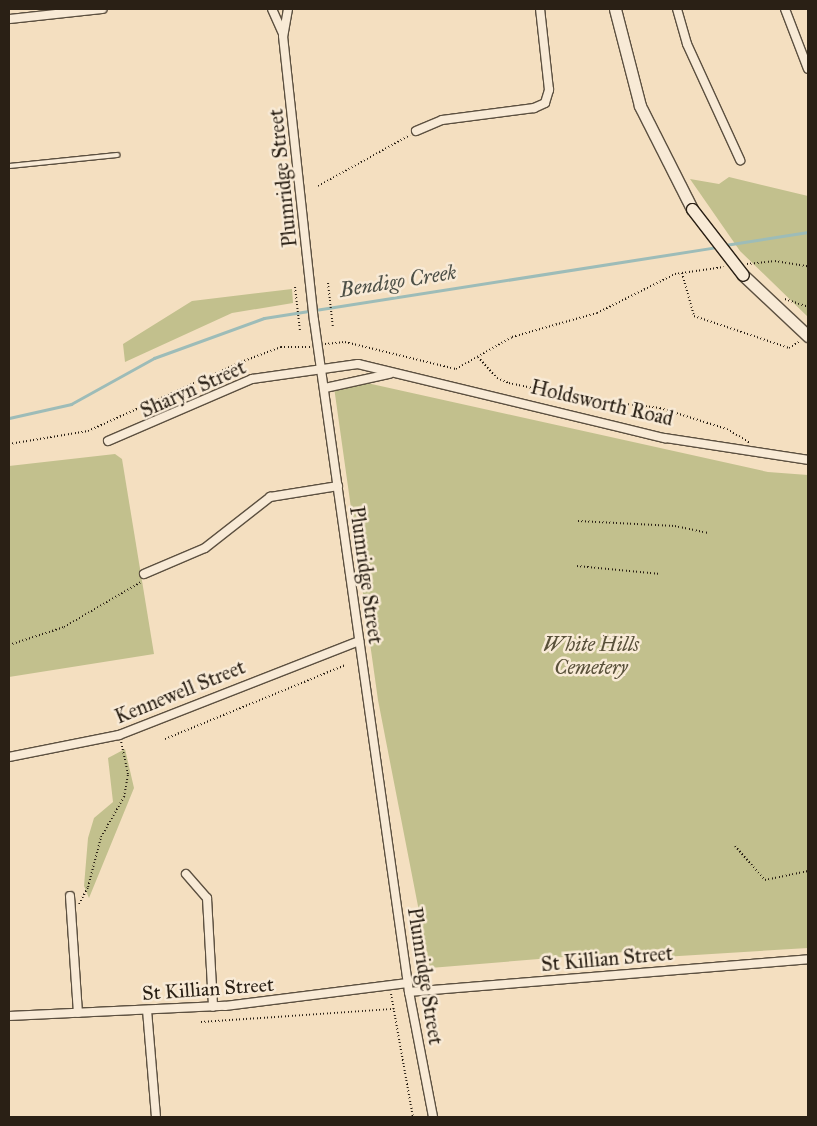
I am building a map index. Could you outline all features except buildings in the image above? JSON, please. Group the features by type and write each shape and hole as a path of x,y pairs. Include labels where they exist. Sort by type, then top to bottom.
{"main road":[{"path":"614,9 640,106 692,209 805,338"}],"street":[{"path":"9,19 102,9"},
{"name":"Plumridge Street","path":"272,9 283,36 314,320 325,388 358,641 409,992 433,1117"},
{"name":"Plumridge Street","path":"283,36 288,9"},
{"path":"416,131 442,120 534,108 546,102 549,90 540,9"},
{"path":"677,9 687,44 740,160"},
{"path":"785,9 808,69"},
{"name":"Holdsworth Road","path":"322,367 358,364 389,374 665,438 808,460"},
{"name":"Sharyn Street","path":"108,441 247,380 322,367"},
{"name":"Holdsworth Road","path":"325,388 389,374"},
{"path":"143,578 205,548 270,496 338,486"},
{"name":"Kennewell Street","path":"9,757 119,735 358,641"},
{"path":"186,874 207,898 212,1007"},
{"path":"70,896 78,1013"},
{"name":"St Killian Street","path":"409,992 808,959"},
{"name":"St Killian Street","path":"9,1016 212,1007 408,982"},
{"path":"147,1010 156,1117"}],"lane":[{"path":"9,166 117,155"}],"path":[{"path":"318,186 416,131"},
{"path":"744,270 771,260 808,266"},
{"path":"324,344 345,342 452,370 512,337 597,313 682,273 727,267"},
{"path":"682,273 694,316 789,348 805,338"},
{"path":"328,283 333,328"},
{"path":"295,287 300,330"},
{"path":"780,297 808,307"},
{"path":"9,444 88,431 250,358 281,347 314,346"},
{"path":"478,357 497,378 509,383 583,399 660,408 727,429 756,446"},
{"path":"578,521 675,526 708,534"},
{"path":"577,566 661,574"},
{"path":"9,645 64,627 143,578"},
{"path":"165,739 344,666"},
{"path":"70,908 78,905 88,888 101,838 124,797 128,774 119,735"},
{"path":"735,846 765,880 808,870"},
{"path":"390,992 413,1117"},
{"path":"201,1022 394,1009"}],"green space":[{"path":"729,177 808,196 808,317 740,251 690,179 719,184"},
{"path":"292,289 293,303 232,313 125,362 123,344 192,301"},
{"name":"White Hills Cemetery","path":"367,383 768,472 808,475 808,948 663,957 662,949 430,968 378,700 334,387"},
{"path":"115,454 122,459 154,654 9,677 9,466"},
{"path":"125,749 134,788 89,898 84,886 88,838 94,818 113,802 108,758"}],"waterway":[{"name":"Bendigo Creek","path":"725,245 808,232"},
{"name":"Bendigo Creek","path":"9,418 71,404 154,358 264,318 716,247"}]}
